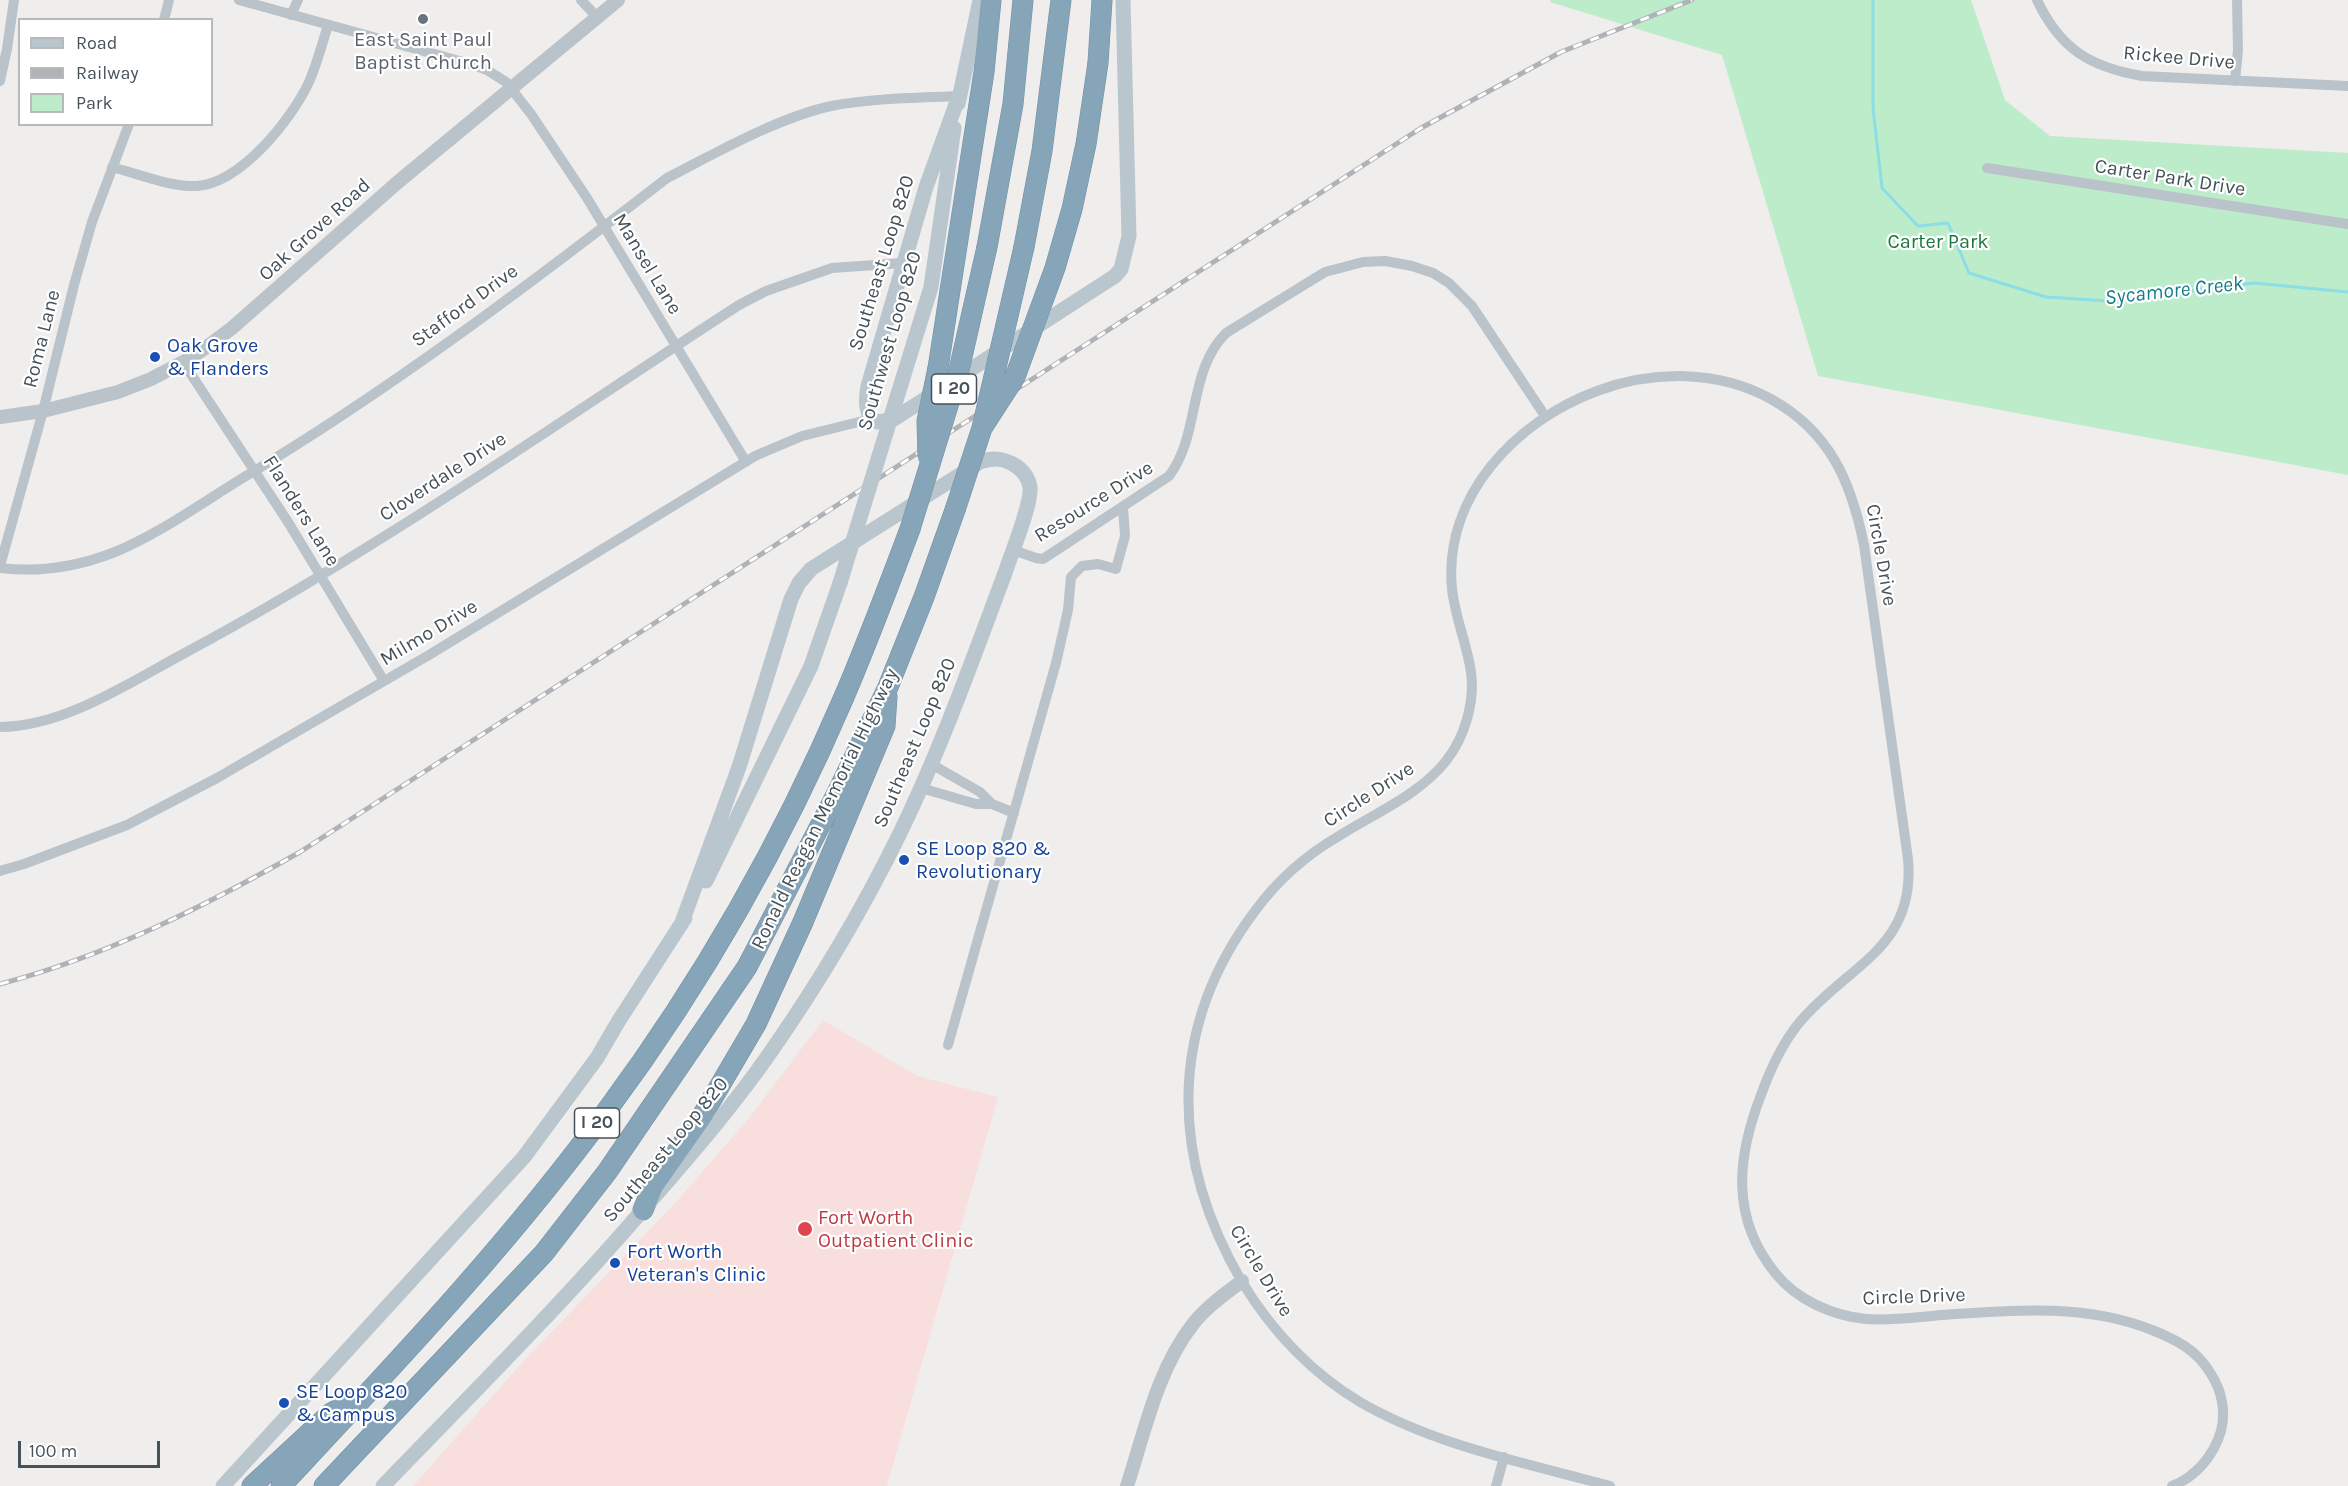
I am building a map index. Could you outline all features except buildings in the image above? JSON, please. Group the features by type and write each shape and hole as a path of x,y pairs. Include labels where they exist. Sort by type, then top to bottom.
{"highway":[{"path":"929,474 927,421 938,368 984,72 991,0"},
{"name":"Ronald Reagan Memorial Highway","path":"281,1486 496,1251 552,1182 628,1081 704,965 801,791 843,699 910,529 929,474 959,370 987,247 1013,104 1023,0"},
{"name":"Ronald Reagan Memorial Highway","path":"324,1486 544,1253 607,1172 747,967 837,793 888,687 924,597 982,428 1024,247 1042,151 1060,0"},
{"path":"982,428 1015,376 1055,267 1072,209 1086,144 1098,63 1102,0"},
{"path":"643,1210 653,1185 702,1116 729,1072 780,974 885,726 888,687"},
{"path":"252,1486 331,1413 368,1393"}],"main road":[{"name":"Southwest Loop 820","path":"840,583 931,287 959,96 980,0"},
{"path":"871,419 878,422 894,419 1115,276 1121,269 1129,236 1123,0"},
{"name":"Southeast Loop 820","path":"871,419 865,402 868,386 926,187 959,96"},
{"name":"Southeast Loop 820","path":"383,1486 575,1288 643,1210 735,1101 771,1053 815,983 873,886 921,788 961,691 1013,550 1030,493 1025,474 1016,466 992,458 969,468 812,569 805,576 791,599 739,767 681,925"},
{"name":"Southeast Loop 820","path":"223,1486 524,1156 597,1058 681,925 717,861 811,666 840,583"}],"street":[{"path":"0,81 8,49 14,0"},
{"path":"165,18 170,0"},
{"name":"Mansel Lane","path":"239,0 487,70 512,88 575,179 746,462"},
{"path":"291,15 298,0"},
{"path":"581,0 597,17"},
{"name":"Oak Grove Road","path":"0,417 43,411 118,392 183,362 232,328 389,190 618,0"},
{"name":"Rickee Drive","path":"2037,0 2063,41 2074,52 2090,62 2111,70 2142,76 2348,86"},
{"path":"2235,81 2238,50 2237,0"},
{"path":"112,167 187,185 209,184 227,176 263,146 286,120 308,84 328,25"},
{"name":"Stafford Drive","path":"0,567 27,571 54,568 85,562 118,551 311,437 445,344 668,178 764,130 829,107 869,100 959,96"},
{"name":"Roma Lane","path":"0,567 92,222 128,126"},
{"name":"Carter Park Drive","path":"1987,168 2348,224"},
{"name":"Resource Drive","path":"1013,550 1043,559 1169,476 1176,466 1203,367 1215,344 1226,333 1315,278 1344,265 1385,261 1433,273 1449,283 1472,306 1545,416"},
{"name":"Cloverdale Drive","path":"0,727 40,722 66,713 113,691 259,613 376,542 739,305 766,291 832,268 903,263"},
{"name":"Flanders Lane","path":"183,362 321,576 384,681"},
{"name":"Circle Drive","path":"1610,1486 1420,1431 1359,1401 1329,1381 1288,1345 1252,1299 1215,1231 1203,1200 1190,1140 1188,1086 1191,1058 1205,1003 1228,951 1252,915 1279,882 1331,840 1416,789 1436,772 1455,747 1465,725 1472,688 1471,669 1453,593 1453,553 1459,528 1481,478 1501,453 1545,416 1582,396 1641,379 1674,376 1702,377 1728,382 1752,390 1776,402 1813,430 1840,467 1852,494 1858,517 1910,877 1908,892 1896,927 1883,946 1822,999 1800,1022 1790,1035 1766,1081 1744,1144 1741,1173 1742,1202 1757,1247 1776,1274 1795,1292 1816,1305 1840,1314 1865,1319 1893,1319 2031,1310 2066,1312 2104,1317 2142,1326 2190,1348 2204,1362 2214,1379 2223,1406 2223,1423 2219,1438 2203,1464 2190,1477 2172,1486"},
{"name":"Milmo Drive","path":"0,871 127,825 217,778 384,681 769,448 793,439 871,419"},
{"path":"948,1045 1056,663 1068,610 1071,577 1082,566 1098,564 1116,569 1125,536 1123,507"},
{"path":"931,764 980,792 992,804"},
{"path":"921,788 976,804 992,804 1014,813"},
{"path":"1127,1486 1164,1370 1194,1322 1242,1281"},
{"path":"1496,1486 1504,1457"}],"shaded area":[{"name":"Fort Worth Outpatient Clinic","path":"823,1020 917,1076 998,1097 887,1486 413,1486 520,1365 677,1201 750,1117"}],"green space":[{"name":"Carter Park","path":"1551,0 1971,0 2005,100 2050,136 2348,153 2348,475 1818,376 1722,55 1550,2"}],"waterway":[{"name":"Sycamore Creek","path":"1873,0 1873,108 1882,188 1918,226 1948,223 1969,273 2046,297 2109,301 2254,283 2348,292"}],"railway":[{"path":"0,984 79,959 154,928 300,852 1421,128 1561,52 1692,0"}],"place":[{"name":"East Saint Paul Baptist Church","path":"423,19"},
{"name":"Oak Grove & Flanders","path":"155,357"},
{"name":"SE Loop 820 & Revolutionary","path":"904,860"},
{"name":"Fort Worth Outpatient Clinic","path":"805,1229"},
{"name":"Fort Worth Veteran's Clinic","path":"615,1263"},
{"name":"SE Loop 820 & Campus","path":"284,1403"}]}
